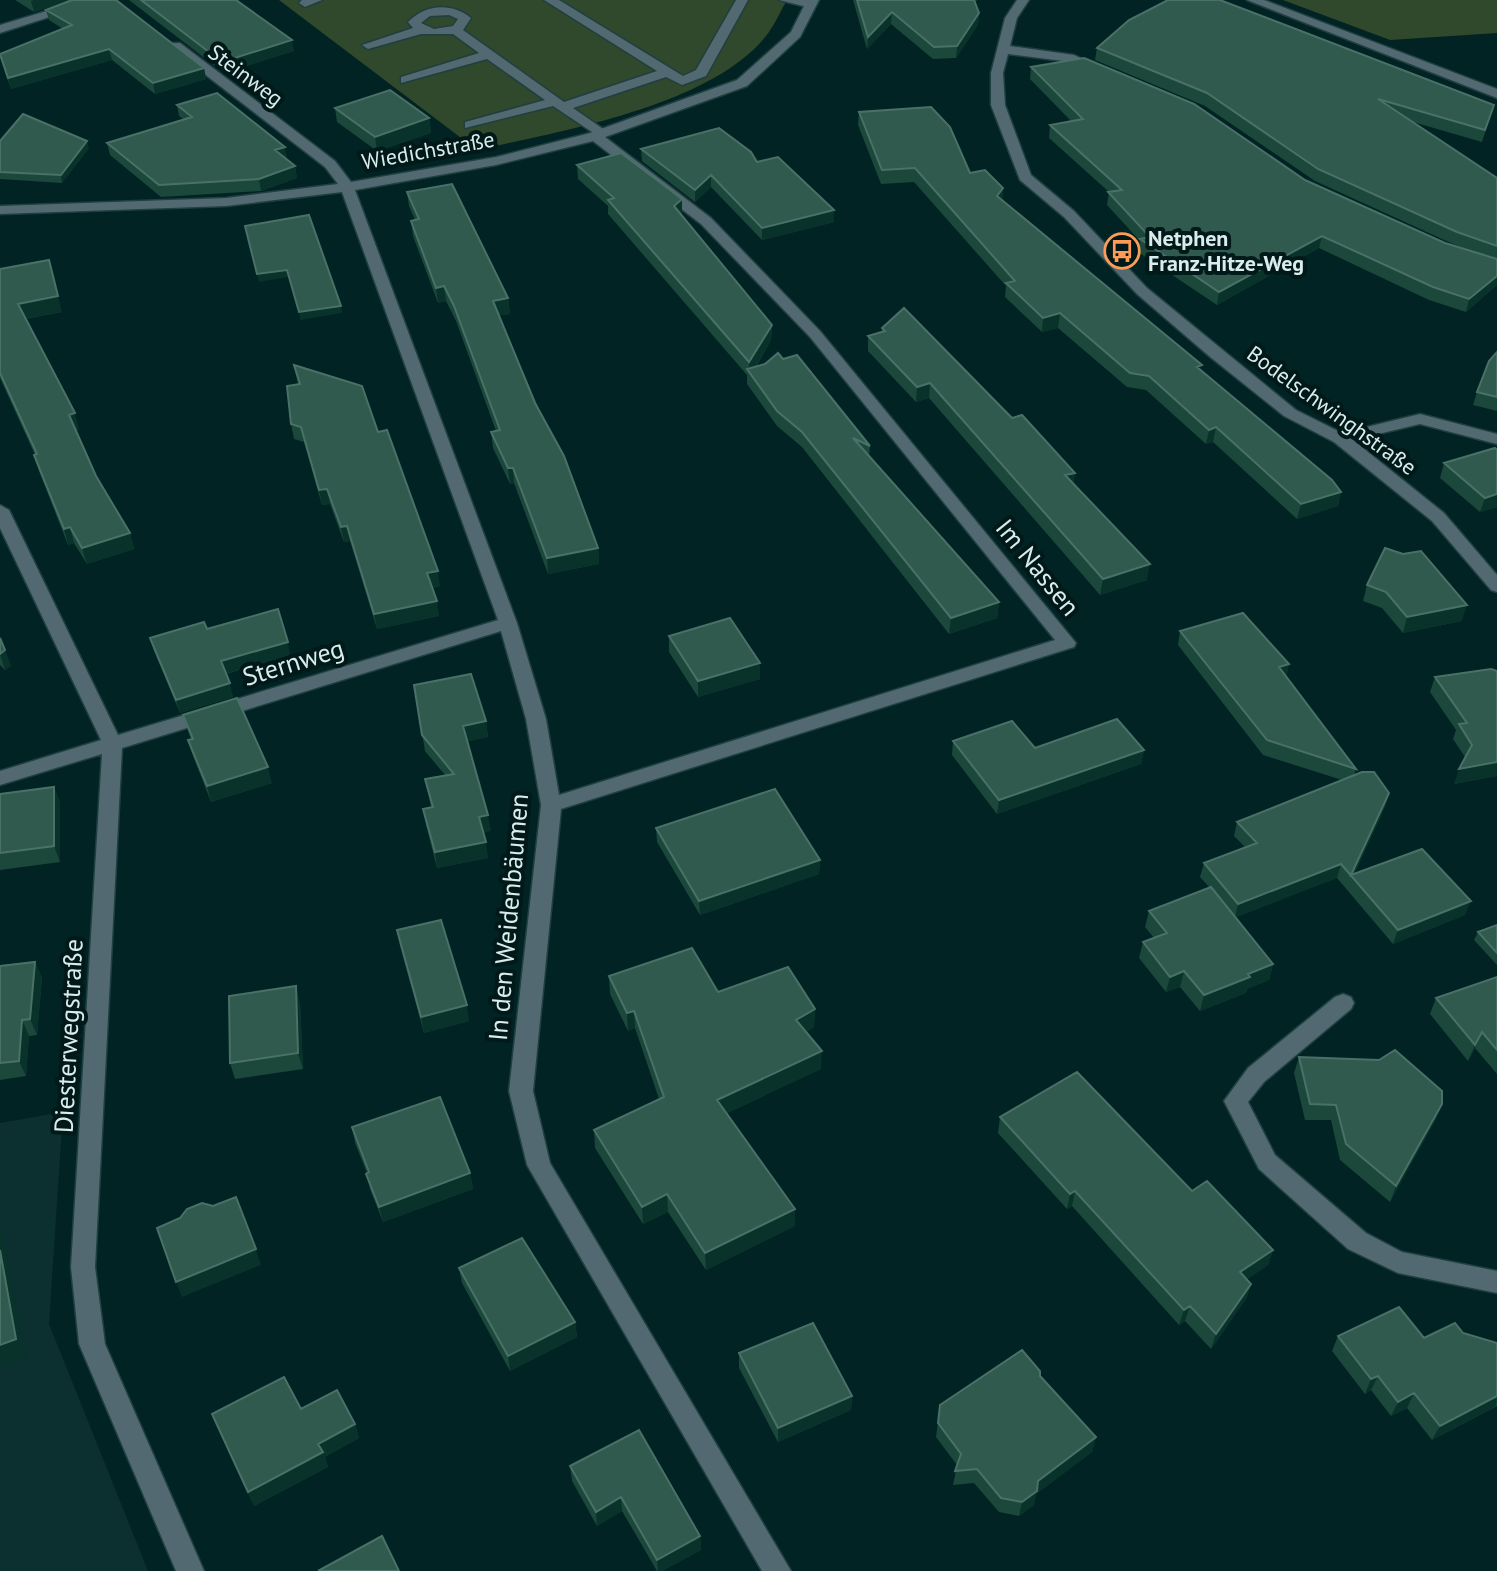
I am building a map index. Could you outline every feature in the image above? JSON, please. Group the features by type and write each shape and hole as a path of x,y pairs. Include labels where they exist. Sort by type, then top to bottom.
{"street":[{"path":"0,29 96,0"},
{"path":"550,0 706,96"},
{"path":"682,81 701,73 742,0"},
{"path":"785,0 812,2"},
{"name":"Bodelschwinghstraße","path":"1023,0 1011,18 997,73 998,105 1025,177 1069,214 1142,291 1215,353 1290,413 1340,438 1438,517 1497,586"},
{"path":"1253,0 1497,94"},
{"name":"Wiedichstraße","path":"0,210 226,202 347,187 496,161 598,135 742,83 796,34 812,2"},
{"path":"368,45 421,30 435,33 455,30 465,24 465,18 455,5 422,9 414,22 421,30"},
{"path":"455,30 560,104 598,135"},
{"name":"Steinweg","path":"169,41 330,164 347,187"},
{"path":"1003,49 1074,59 1115,76"},
{"path":"406,80 490,54"},
{"path":"470,125 560,104 667,72"},
{"name":"Im Nassen","path":"551,805 1067,643 815,334 706,221 598,135"},
{"name":"In den Weidenbäumen","path":"347,187 508,623 536,719 551,805 521,1091 539,1165 777,1571"},
{"path":"1340,438 1420,419 1497,439"},
{"name":"Diesterwegstraße","path":"0,510 112,744 83,1267 92,1344 190,1571"},
{"name":"Sternweg","path":"0,778 508,623"},
{"path":"1343,1003 1256,1075 1236,1101 1267,1162 1357,1241 1398,1262 1497,1282"}],"shaded area":[{"path":"63,1112 49,1324 148,1571 0,1571 0,1123"}],"green space":[{"path":"279,0 787,0 769,32 745,57 713,79 635,111 592,124 477,150"},
{"path":"1283,0 1497,0 1497,33 1390,40"}],"building":[{"path":"72,0 116,0 204,68 153,83 109,49 8,78 0,54 72,25 46,10"},
{"path":"141,0 236,0 292,40 222,62"},
{"path":"857,0 974,0 979,13 957,46 934,47 892,12 868,37"},
{"path":"1168,0 1220,0 1494,105 1485,130 1378,99 1497,178 1497,246 1457,232 1318,169 1207,93 1097,48 1129,20"},
{"path":"1084,58 1194,104 1305,180 1445,243 1497,259 1497,276 1469,299 1433,287 1322,236 1219,292 1140,239 1150,237 1108,192 1122,190 1050,125 1083,119 1031,67"},
{"path":"390,90 429,118 375,137 335,108"},
{"path":"217,93 285,147 275,150 295,166 259,179 159,185 107,143 192,117 177,105"},
{"path":"931,107 950,127 970,173 985,170 1003,188 997,196 1202,365 1197,367 1332,480 1341,492 1301,504 1216,427 1209,430 1149,376 1130,373 1060,313 1043,318 1006,283 1015,281 915,168 882,170 859,112"},
{"path":"23,114 87,141 61,175 0,172 0,141"},
{"path":"719,128 751,152 757,162 778,157 834,210 762,228 711,175 695,190 641,149"},
{"path":"621,153 682,199 674,206 772,325 749,362 608,200 614,198 577,165"},
{"path":"452,184 508,298 493,301 535,403 564,456 598,548 547,558 513,468 508,468 491,432 500,430 454,306 444,286 436,288 411,221 419,219 407,192"},
{"path":"309,215 341,306 299,312 287,270 257,274 245,226"},
{"path":"49,260 58,296 18,304 75,413 69,415 96,476 130,533 82,548 70,527 64,529 34,455 37,454 0,373 0,269"},
{"path":"904,308 1012,418 1022,415 1075,473 1065,475 1150,564 1103,579 930,383 917,387 868,336 885,331 882,328"},
{"path":"1497,352 1497,397 1477,392 1489,361"},
{"path":"778,353 783,359 797,355 870,446 853,438 999,602 951,618 802,432 777,411 747,369 765,364"},
{"path":"294,365 362,386 378,432 387,430 438,571 427,573 437,601 374,614 347,526 341,527 327,489 319,490 301,427 291,424 287,386 300,384"},
{"path":"1495,448 1497,494 1485,498 1444,463"},
{"path":"1385,548 1403,554 1421,551 1467,605 1407,617 1386,592 1367,585"},
{"path":"278,609 288,642 221,661 230,683 176,700 150,638 204,622 207,629"},
{"path":"1243,613 1289,664 1279,667 1356,769 1267,740 1180,631"},
{"path":"730,618 760,663 698,681 669,636"},
{"path":"1491,669 1497,671 1497,762 1459,769 1472,745 1459,724 1467,723 1435,677"},
{"path":"471,674 486,721 463,726 488,815 479,817 486,842 435,852 423,809 433,807 425,779 454,774 422,735 414,685"},
{"path":"237,698 268,767 207,786 188,740 193,739 183,715"},
{"path":"1117,719 1144,750 999,800 953,741 1012,721 1035,748"},
{"path":"1362,772 1374,772 1389,793 1351,875 1422,849 1471,901 1398,930 1341,864 1238,904 1204,863 1257,843 1237,822"},
{"path":"54,787 54,846 0,853 0,794"},
{"path":"775,789 820,860 699,901 656,828"},
{"path":"1211,887 1273,964 1248,974 1250,977 1204,995 1184,971 1170,977 1143,942 1167,933 1149,911"},
{"path":"441,920 467,1005 421,1017 397,930"},
{"path":"1497,925 1497,953 1478,932"},
{"path":"692,948 718,992 788,967 815,1009 796,1020 822,1051 717,1100 795,1209 705,1253 667,1194 642,1207 594,1130 664,1097 634,1011 627,1013 609,976"},
{"path":"35,962 30,1019 22,1020 19,1061 0,1063 0,966"},
{"path":"1497,977 1497,1050 1482,1032 1475,1045 1436,998"},
{"path":"296,986 298,1053 230,1063 229,996"},
{"path":"1395,1050 1442,1091 1442,1104 1396,1186 1346,1144 1336,1105 1310,1104 1299,1057 1379,1060"},
{"path":"1077,1072 1192,1191 1207,1181 1273,1250 1240,1272 1251,1284 1216,1334 1190,1306 1184,1310 1075,1191 1070,1194 1000,1117"},
{"path":"440,1097 470,1173 379,1207 352,1127"},
{"path":"236,1197 256,1249 176,1282 157,1228 180,1218 187,1209 202,1203 213,1206"},
{"path":"522,1238 575,1322 508,1356 459,1268"},
{"path":"0,1250 16,1339 0,1345"},
{"path":"1399,1307 1424,1338 1455,1323 1463,1333 1497,1343 1497,1396 1440,1426 1414,1393 1398,1402 1378,1376 1371,1379 1338,1336"},
{"path":"813,1323 852,1396 778,1428 739,1353"},
{"path":"1022,1350 1040,1371 1040,1376 1096,1437 1038,1481 1037,1491 1022,1502 1001,1498 977,1469 955,1471 961,1454 938,1423 940,1405"},
{"path":"284,1377 301,1409 337,1390 355,1424 318,1444 323,1452 248,1492 212,1414"},
{"path":"639,1430 700,1536 657,1560 621,1497 596,1512 570,1466"},
{"path":"382,1536 399,1571 318,1571"}],"place":[{"name":"Netphen Franz-Hitze-Weg","path":"1122,251"}]}
